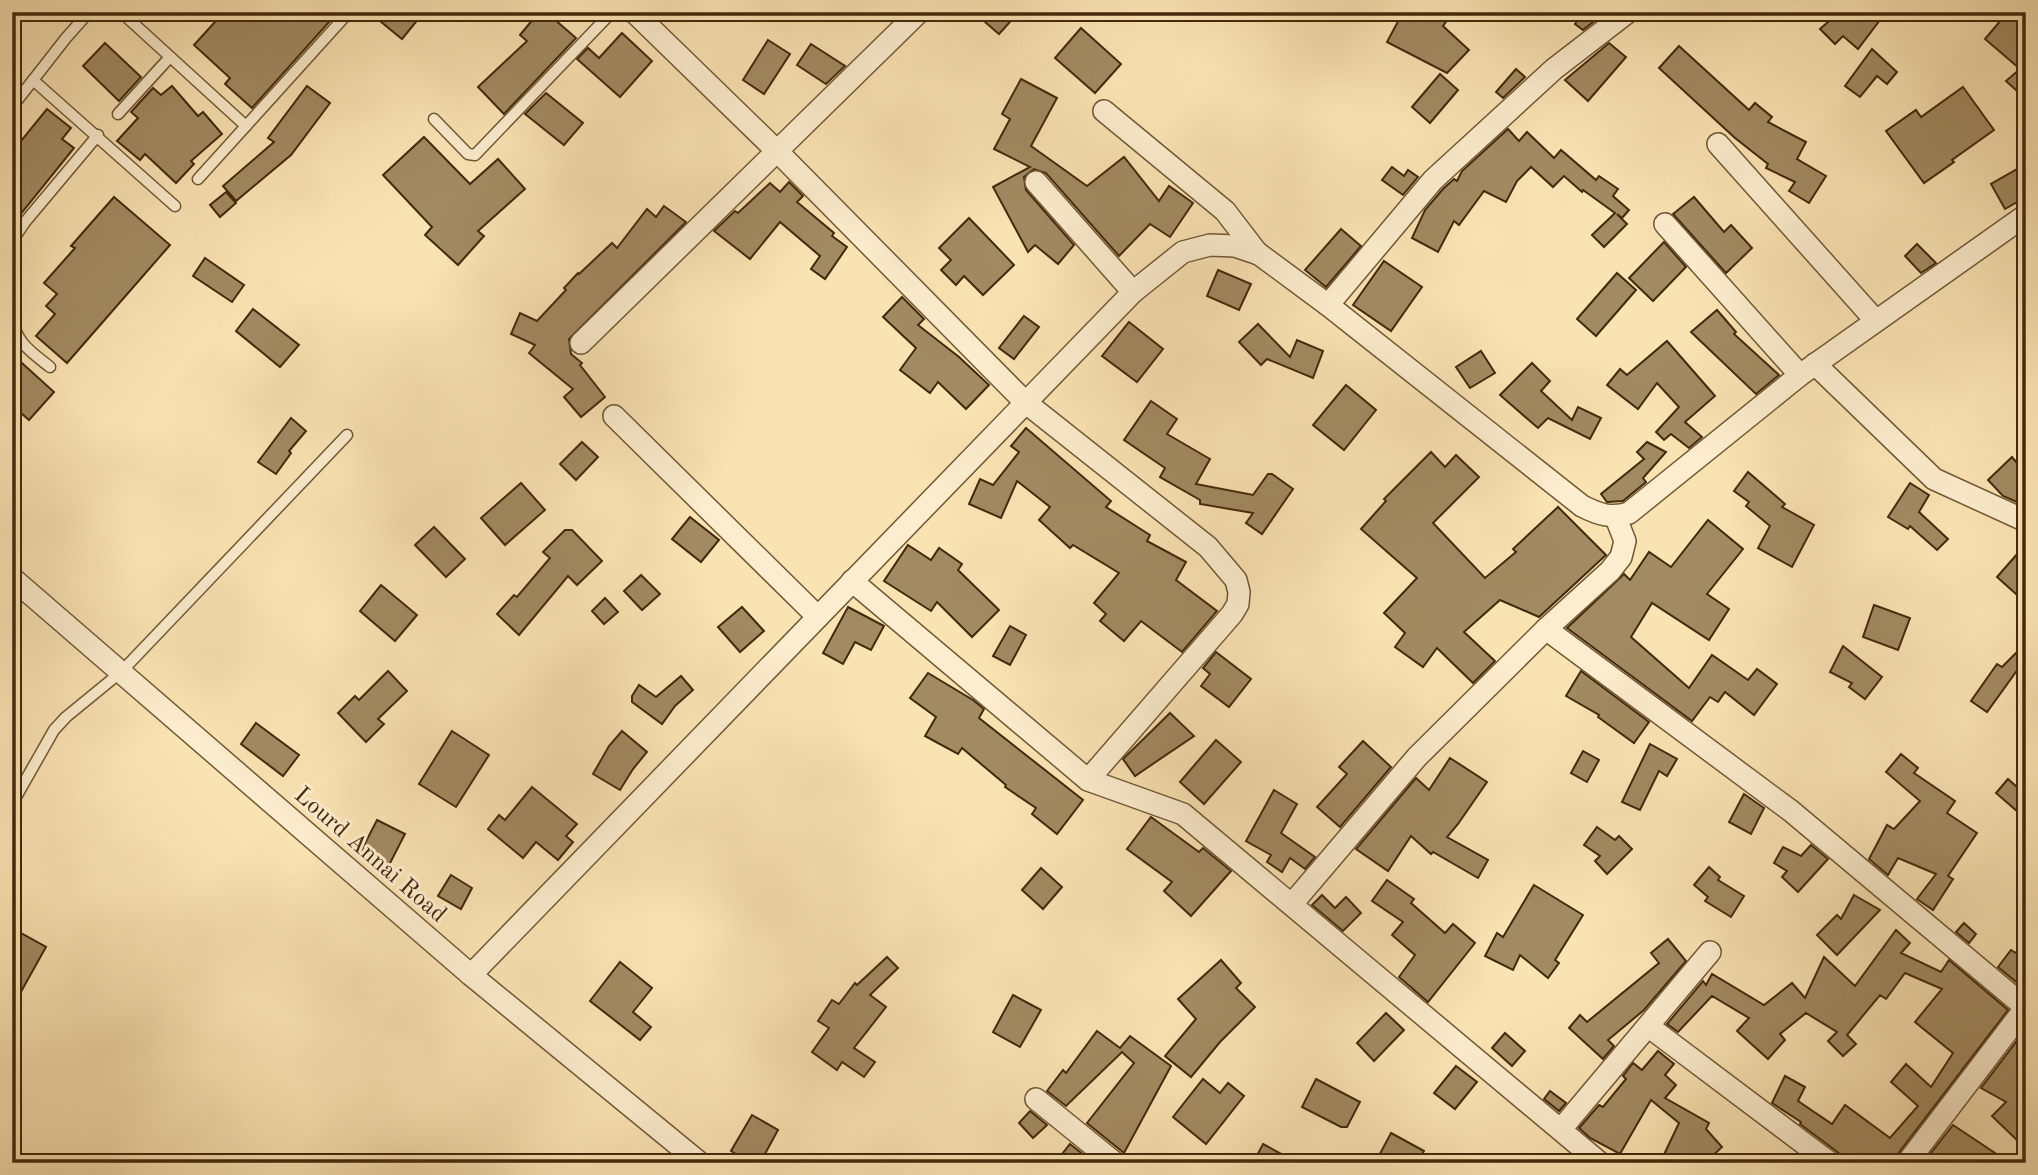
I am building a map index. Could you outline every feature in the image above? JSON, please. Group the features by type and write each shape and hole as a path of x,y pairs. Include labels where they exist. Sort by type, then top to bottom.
{"street":[{"path":"634,12 778,152 1025,402 1208,547 1236,580 1238,604 1232,614 1088,780"},
{"path":"581,344 919,12"},
{"path":"1328,305 1433,180 1555,69 1628,12"},
{"path":"1104,111 1225,211 1259,254 1328,305 1582,506 1596,513 1616,517 1629,513 1807,370 2026,215"},
{"path":"1718,144 1876,321"},
{"path":"1036,182 1133,292"},
{"path":"1665,224 1807,370 1934,479 2026,521"},
{"path":"471,975 1133,292 1183,252 1210,245 1234,246 1259,254"},
{"path":"614,416 818,617"},
{"path":"1292,904 1417,757 1546,629 1609,571 1621,556 1625,541 1616,517"},
{"name":"Lourd Annai Road","path":"12,578 471,975 700,1163"},
{"path":"852,581 1088,780 1183,814 1562,1128 1600,1163"},
{"path":"1546,629 1791,811 2026,1007 1907,1163"},
{"path":"1562,1128 1710,952"},
{"path":"1648,1026 1830,1163"},
{"path":"1036,1099 1115,1163"}],"lane":[{"path":"12,107 89,12"},
{"path":"121,12 246,126"},
{"path":"198,180 349,12"},
{"path":"434,119 468,154 475,155 612,12"},
{"path":"118,114 170,57"},
{"path":"33,80 175,206"},
{"path":"12,247 24,222 98,135"},
{"path":"12,317 14,330 20,341 50,367"},
{"path":"12,804 54,730 121,672 347,435"}],"building":[{"path":"224,12 338,12 252,108 225,84 230,78 194,45"},
{"path":"369,12 424,12 402,39"},
{"path":"539,12 546,12 576,38 504,114 478,87 527,41 520,35"},
{"path":"994,12 1019,12 999,34 985,22"},
{"path":"1403,12 1453,12 1443,26 1469,50 1447,73 1387,42"},
{"path":"1583,12 1606,12 1583,30 1575,24"},
{"path":"1822,12 1886,12 1858,49 1843,36 1835,44 1820,29 1829,21"},
{"path":"2007,13 2026,29 2026,99 2006,81 2020,69 1985,39"},
{"path":"1081,28 1121,64 1095,93 1055,58"},
{"path":"622,33 652,61 620,97 577,59 588,48 599,58"},
{"path":"768,40 790,54 764,94 743,80"},
{"path":"105,43 141,77 119,101 83,66"},
{"path":"1609,43 1626,57 1588,101 1565,80"},
{"path":"811,44 845,66 826,84 797,65"},
{"path":"1679,46 1749,110 1755,103 1772,117 1768,122 1806,142 1797,159 1826,176 1809,203 1789,191 1795,182 1766,168 1768,164 1735,138 1659,68"},
{"path":"1872,49 1897,72 1887,84 1877,76 1860,97 1845,86"},
{"path":"1516,69 1525,77 1503,98 1496,92"},
{"path":"1440,74 1458,90 1430,123 1412,107"},
{"path":"1021,79 1057,98 1031,146 1087,186 1124,157 1159,201 1169,186 1193,203 1170,237 1150,224 1119,256 1046,173 1034,169 1024,177 1026,190 1074,245 1058,264 1035,245 1028,252 993,187 1030,167 994,149 1010,119 1002,114"},
{"path":"172,86 198,116 203,112 222,134 191,161 194,164 176,183 145,154 140,160 117,141 138,118 131,112 153,88 161,95"},
{"path":"307,86 330,103 291,155 236,201 223,186 274,142 268,138"},
{"path":"1963,87 1994,130 1924,183 1886,131 1916,110 1921,117"},
{"path":"546,93 583,123 564,145 525,114"},
{"path":"47,109 71,128 62,139 74,148 12,225 12,152"},
{"path":"1508,129 1519,141 1527,132 1554,158 1561,150 1596,180 1599,176 1618,189 1613,196 1629,210 1622,218 1617,214 1627,224 1604,247 1592,235 1615,213 1583,190 1582,192 1564,176 1553,187 1531,167 1517,181 1506,202 1484,191 1459,225 1454,221 1438,252 1412,238 1425,210 1443,189 1454,179 1457,181 1462,171"},
{"path":"424,137 470,184 498,159 525,189 478,231 484,236 458,265 425,235 432,227 383,175"},
{"path":"2026,164 2026,197 2005,209 1991,184"},
{"path":"1392,167 1404,176 1408,170 1418,177 1403,195 1382,180"},
{"path":"789,182 803,196 797,202 847,247 825,279 811,269 820,256 780,222 750,259 714,231 770,183 780,192"},
{"path":"226,192 236,203 220,217 210,205"},
{"path":"114,197 170,245 67,363 36,336 55,314 46,306 57,294 44,283 75,248 71,246"},
{"path":"1694,197 1724,232 1731,225 1752,248 1726,273 1673,214"},
{"path":"664,206 686,222 569,339 571,354 582,363 580,365 605,397 581,417 564,397 573,389 529,353 535,345 511,334 520,313 537,321 578,273 612,243 617,248 647,209 656,217"},
{"path":"969,218 1014,265 983,295 964,276 956,285 941,270 951,260 939,248"},
{"path":"1341,229 1361,246 1326,287 1305,270"},
{"path":"1664,242 1686,267 1653,301 1629,278"},
{"path":"1917,244 1936,263 1921,273 1905,256"},
{"path":"205,258 244,285 232,302 193,276"},
{"path":"1384,261 1422,287 1391,331 1353,305"},
{"path":"1218,270 1251,284 1239,310 1207,296"},
{"path":"1617,273 1636,290 1596,336 1577,319"},
{"path":"902,297 924,319 918,325 989,385 966,409 938,382 930,393 900,370 916,348 883,317"},
{"path":"253,309 299,345 280,367 236,331"},
{"path":"1717,310 1736,332 1734,334 1779,375 1756,394 1691,332"},
{"path":"1024,316 1039,327 1014,359 999,348"},
{"path":"1129,322 1163,349 1137,382 1102,356"},
{"path":"1258,324 1290,357 1297,340 1323,351 1313,378 1267,359 1261,365 1239,342"},
{"path":"1667,341 1715,396 1685,422 1702,437 1689,448 1671,434 1664,440 1656,432 1679,407 1657,383 1638,409 1607,385 1620,369 1627,375"},
{"path":"1481,351 1495,373 1470,388 1456,367"},
{"path":"12,354 54,392 29,420 12,405"},
{"path":"1532,363 1550,381 1541,391 1572,420 1578,407 1601,418 1590,439 1548,418 1538,428 1500,395"},
{"path":"1346,385 1376,410 1344,450 1313,425"},
{"path":"1151,401 1177,419 1167,434 1210,459 1196,484 1253,495 1268,474 1272,474 1293,489 1262,534 1246,523 1253,513 1200,504 1200,500 1160,477 1165,468 1124,440"},
{"path":"291,418 306,431 289,451 291,453 276,474 258,462"},
{"path":"1026,428 1111,501 1106,507 1150,535 1147,541 1186,562 1176,580 1217,611 1182,652 1141,621 1124,641 1100,621 1106,614 1094,603 1119,573 1073,545 1070,548 1039,520 1050,507 1017,481 1001,518 969,504 980,479 993,485 1019,452 1011,446"},
{"path":"582,442 598,457 576,480 560,464"},
{"path":"1647,442 1666,452 1643,478 1646,482 1623,501 1607,502 1601,494 1644,459 1637,452"},
{"path":"1431,452 1445,467 1456,455 1479,477 1433,523 1485,578 1516,552 1513,549 1558,507 1606,555 1539,617 1500,600 1464,632 1495,661 1473,683 1437,648 1423,667 1395,647 1405,633 1384,613 1417,578 1361,529 1386,501 1384,499"},
{"path":"2026,453 2026,506 2003,496 1988,480 2012,457 2017,463"},
{"path":"1748,472 1785,504 1782,507 1814,525 1792,567 1758,548 1770,526 1746,506 1749,502 1734,491"},
{"path":"521,483 545,510 505,545 481,518"},
{"path":"1910,483 1929,495 1919,512 1948,539 1937,550 1910,526 1908,529 1888,517"},
{"path":"690,517 719,540 701,562 672,539"},
{"path":"1708,520 1743,549 1707,594 1729,609 1709,640 1652,603 1631,637 1689,688 1712,655 1748,680 1757,669 1777,684 1754,715 1725,692 1718,702 1710,697 1692,721 1567,628 1624,574 1630,580 1649,552 1671,567"},
{"path":"434,527 465,559 446,577 415,545"},
{"path":"565,530 572,530 602,561 577,585 568,576 519,635 497,614 514,595 517,597 550,558 543,552"},
{"path":"2026,544 2026,603 1997,577"},
{"path":"908,545 931,560 939,548 962,564 958,570 999,610 972,637 937,602 931,611 884,581"},
{"path":"641,575 660,594 642,610 624,591"},
{"path":"381,585 417,615 395,641 360,611"},
{"path":"605,598 618,612 604,624 592,611"},
{"path":"1874,605 1910,618 1898,650 1863,637"},
{"path":"742,607 764,631 740,652 718,627"},
{"path":"848,607 884,626 871,650 855,642 843,664 823,653"},
{"path":"1010,626 1026,635 1010,665 993,656"},
{"path":"2025,644 2026,658 1987,712 1971,701 1997,664 2002,667"},
{"path":"1843,646 1882,677 1865,699 1849,687 1852,683 1830,672"},
{"path":"1216,652 1251,679 1229,707 1201,686 1210,674 1203,668"},
{"path":"388,671 407,691 378,719 384,724 366,742 338,713 355,696 359,700"},
{"path":"1581,671 1649,722 1634,743 1598,717 1599,715 1566,696"},
{"path":"928,673 984,709 979,718 1083,800 1057,834 1032,814 1036,808 1005,787 1006,785 962,748 958,754 925,736 936,717 910,698"},
{"path":"681,676 693,690 675,706 662,724 632,702 632,696 639,685 656,697"},
{"path":"1170,713 1194,736 1135,776 1123,759"},
{"path":"256,723 299,755 283,776 241,744"},
{"path":"452,731 489,755 456,807 419,784"},
{"path":"622,731 647,752 620,790 593,774 609,746"},
{"path":"1216,740 1241,762 1204,804 1180,782"},
{"path":"1363,741 1391,767 1340,827 1317,807 1347,774 1339,767"},
{"path":"1650,744 1677,759 1667,776 1659,771 1640,810 1622,802"},
{"path":"1583,751 1599,760 1587,782 1571,773"},
{"path":"1901,754 1918,768 1914,773 1955,801 1947,813 1977,833 1948,876 1953,879 1933,910 1917,899 1936,874 1898,858 1888,875 1869,859 1887,825 1894,829 1920,801 1886,772"},
{"path":"1450,758 1487,782 1447,837 1488,860 1478,878 1433,852 1431,854 1411,836 1388,871 1356,849 1416,778 1429,790"},
{"path":"2008,779 2026,795 2026,819 1996,793"},
{"path":"532,787 577,824 566,836 573,842 558,860 536,842 523,858 488,829 499,815 505,820"},
{"path":"1274,790 1297,804 1281,833 1315,857 1305,869 1290,858 1282,872 1267,862 1271,855 1246,841"},
{"path":"1744,794 1764,808 1751,834 1729,822"},
{"path":"1151,817 1199,852 1203,848 1231,871 1191,916 1164,891 1172,882 1127,849"},
{"path":"377,820 405,834 387,869 359,855"},
{"path":"1597,827 1615,840 1619,836 1632,849 1607,874 1595,861 1600,856 1584,845"},
{"path":"1811,845 1828,859 1798,892 1782,877 1787,871 1774,863 1783,847 1801,856"},
{"path":"1709,867 1720,877 1718,880 1744,896 1731,917 1705,901 1708,897 1694,885"},
{"path":"1041,868 1062,887 1043,909 1022,890"},
{"path":"451,875 472,888 461,909 438,896"},
{"path":"1387,880 1414,899 1411,903 1445,933 1453,924 1475,943 1428,1002 1399,977 1415,955 1392,935 1403,922 1372,901"},
{"path":"1534,885 1583,915 1555,960 1559,963 1548,978 1520,955 1513,970 1485,956 1497,933 1503,937"},
{"path":"1322,895 1335,908 1346,897 1361,913 1343,931 1312,905"},
{"path":"1854,895 1880,910 1837,955 1817,935 1837,915 1841,919"},
{"path":"1964,923 1976,934 1969,943 1956,932"},
{"path":"12,928 46,947 12,1008"},
{"path":"1896,930 1910,943 1901,953 1941,972 1949,960 2008,1010 1897,1155 1894,1163 1852,1163 1800,1124 1801,1122 1772,1103 1785,1076 1805,1087 1798,1101 1832,1124 1845,1105 1890,1138 1918,1106 1891,1082 1906,1064 1931,1087 1953,1053 1915,1022 1942,989 1905,973 1886,999 1880,995 1847,1035 1856,1044 1843,1056 1828,1041 1837,1032 1806,1013 1780,1034 1785,1040 1768,1059 1737,1031 1749,1018 1712,996 1678,1032 1667,1024 1703,981 1706,985 1712,974 1764,1005 1792,983 1805,998 1824,957 1855,986"},
{"path":"1668,939 1686,961 1644,1010 1608,1040 1614,1046 1603,1059 1569,1028 1580,1015 1587,1022 1659,963 1651,953"},
{"path":"2026,939 2026,990 1998,967 2011,950 2016,953"},
{"path":"887,957 898,968 870,995 886,1007 854,1048 875,1062 864,1077 842,1062 837,1070 812,1052 829,1028 818,1021 832,1000 839,1004 855,983 857,985"},
{"path":"1221,960 1241,983 1236,988 1255,1007 1220,1042 1191,1077 1165,1056 1196,1019 1178,999"},
{"path":"620,962 652,988 633,1012 651,1027 640,1040 590,1001"},
{"path":"1013,995 1041,1010 1020,1047 993,1032"},
{"path":"1386,1013 1404,1030 1374,1061 1357,1043"},
{"path":"2026,1029 2026,1149 1992,1116 2006,1102 1981,1088"},
{"path":"1097,1031 1120,1048 1130,1036 1171,1066 1124,1153 1087,1123 1134,1063 1122,1052 1066,1106 1047,1091 1063,1070 1066,1073"},
{"path":"1505,1033 1525,1051 1512,1066 1492,1048"},
{"path":"1658,1051 1674,1064 1665,1075 1676,1085 1665,1098 1709,1123 1706,1129 1722,1147 1705,1163 1660,1163 1679,1123 1651,1100 1620,1154 1590,1138 1579,1128 1599,1105 1603,1107 1626,1079 1623,1076 1633,1063 1642,1070"},
{"path":"1456,1066 1477,1082 1455,1109 1434,1093"},
{"path":"1203,1079 1220,1093 1228,1083 1244,1096 1206,1144 1173,1117"},
{"path":"1316,1079 1360,1102 1347,1127 1341,1127 1302,1107"},
{"path":"1550,1091 1566,1103 1559,1111 1544,1099"},
{"path":"1030,1111 1047,1125 1033,1138 1019,1123"},
{"path":"752,1115 778,1130 760,1163 752,1163 731,1151"},
{"path":"1953,1125 2010,1163 1946,1163 1931,1153"},
{"path":"1391,1133 1424,1151 1417,1163 1375,1163"},
{"path":"1070,1144 1094,1163 1055,1163"},
{"path":"1263,1144 1298,1163 1253,1163"}]}
